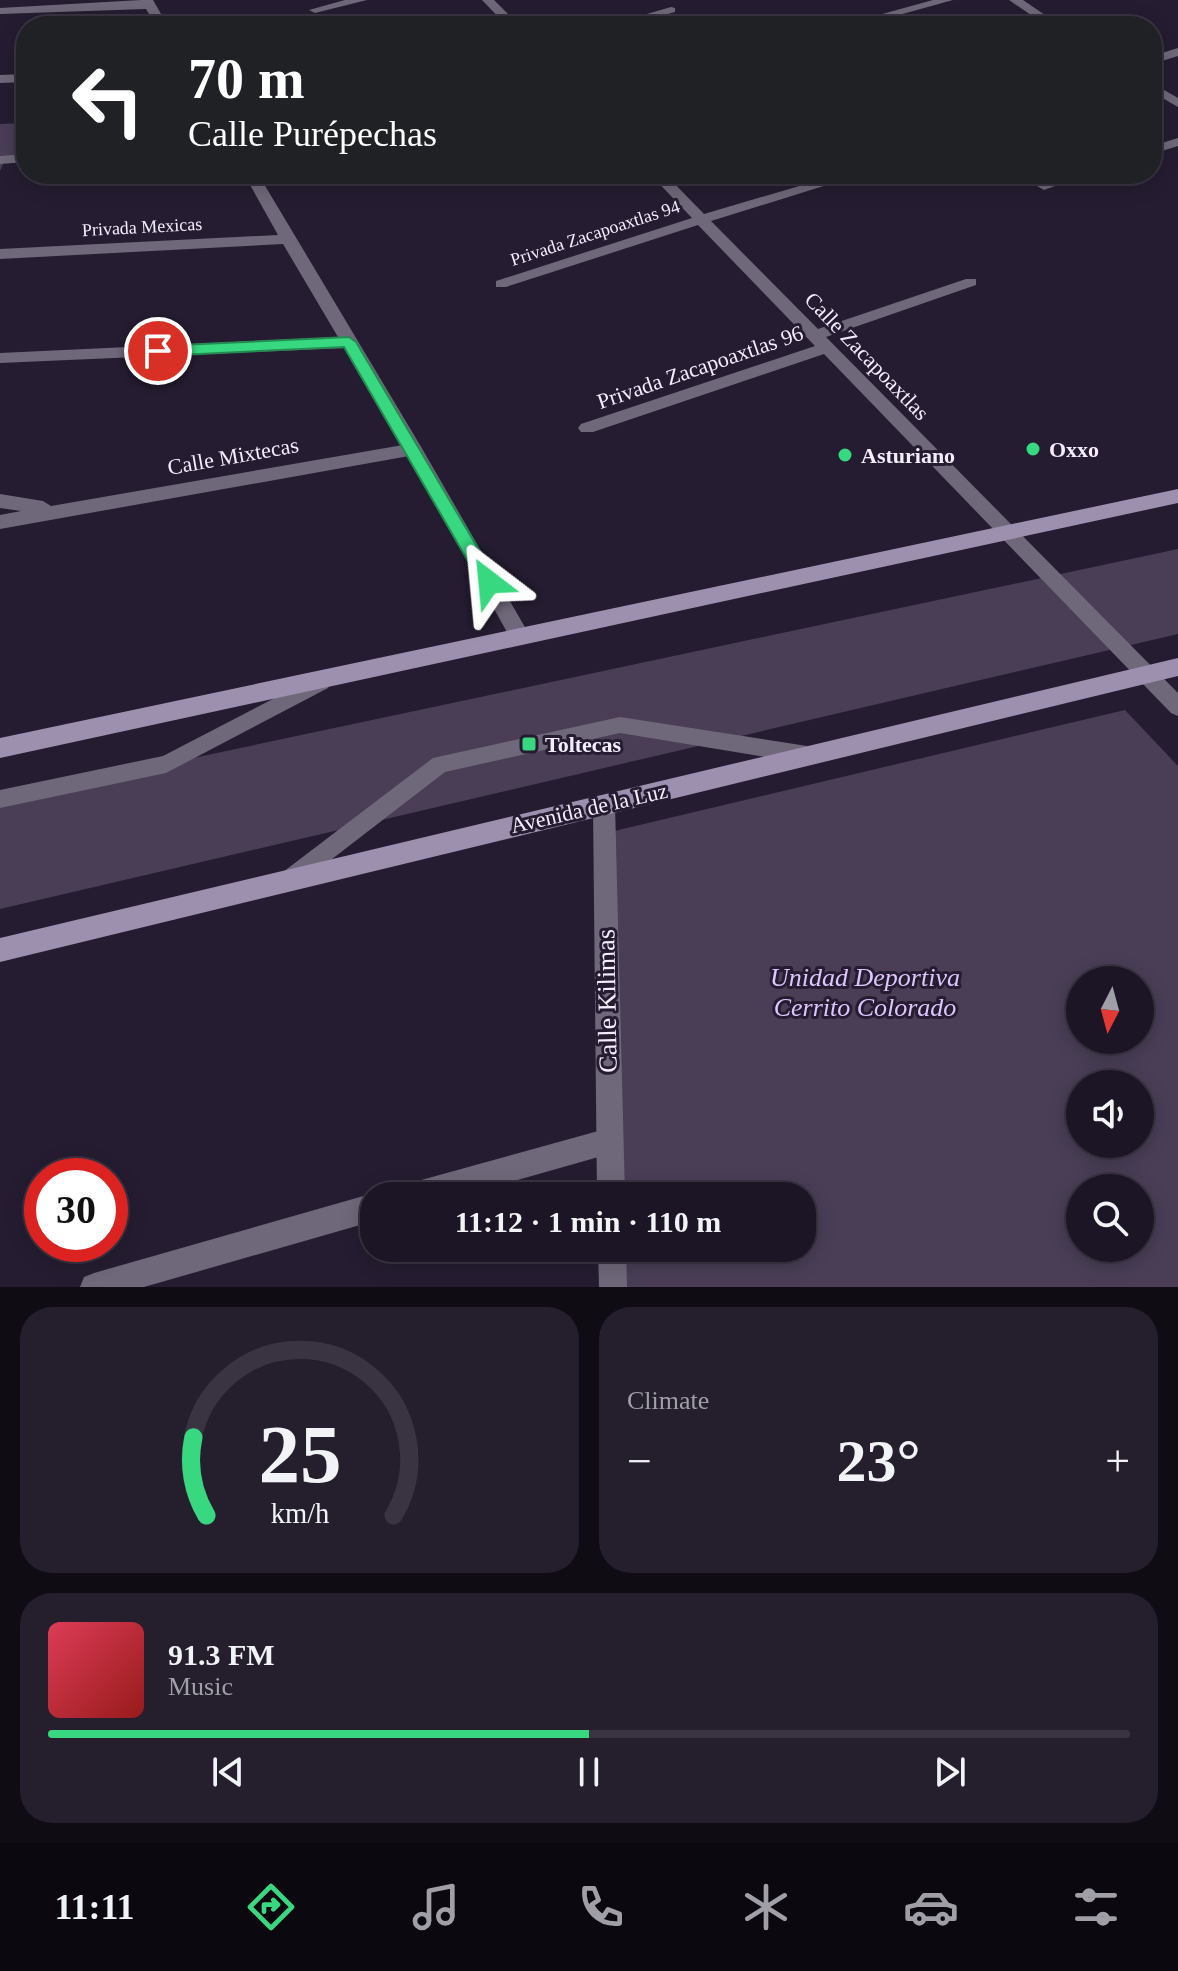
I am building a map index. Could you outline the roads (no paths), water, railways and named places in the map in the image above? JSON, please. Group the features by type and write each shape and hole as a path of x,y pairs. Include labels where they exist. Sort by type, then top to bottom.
{"main road":[{"path":"0,748 1178,496"},
{"name":"Avenida de la Luz","path":"0,950 1178,667"}],"street":[{"path":"315,10 361,0"},
{"path":"488,0 504,16"},
{"path":"884,16 947,0"},
{"path":"1017,0 1040,16"},
{"path":"0,11 148,3"},
{"path":"648,16 671,10"},
{"path":"257,184 414,449 519,635"},
{"name":"Calle Zacapoaxtlas","path":"667,184 1178,707"},
{"name":"Privada Zacapoaxtlas 94","path":"501,284 821,184"},
{"path":"1044,186 1050,184"},
{"name":"Privada Mexicas","path":"0,254 287,239"},
{"name":"Privada Zacapoaxtlas 96","path":"587,428 820,342 971,282"},
{"path":"0,358 349,342"},
{"name":"Calle Mixtecas","path":"0,522 414,449"},
{"name":"Calle Mixtecas","path":"0,501 60,511"},
{"name":"Calle Kilimas","path":"604,805 610,1182"},
{"path":"464,1182 609,1141"},
{"path":"94,1287 360,1211"},
{"path":"612,1262 613,1287"}],"lane":[{"path":"0,799 166,764 334,675"},
{"path":"287,881 440,764 620,725 810,756"}],"place":[{"name":"Oxxo","path":"1033,449"},
{"name":"Asturiano","path":"845,455"},
{"name":"Toltecas","path":"529,744"}],"park label":[{"name":"Unidad Deportiva Cerrito Colorado","path":"865,992"}]}
